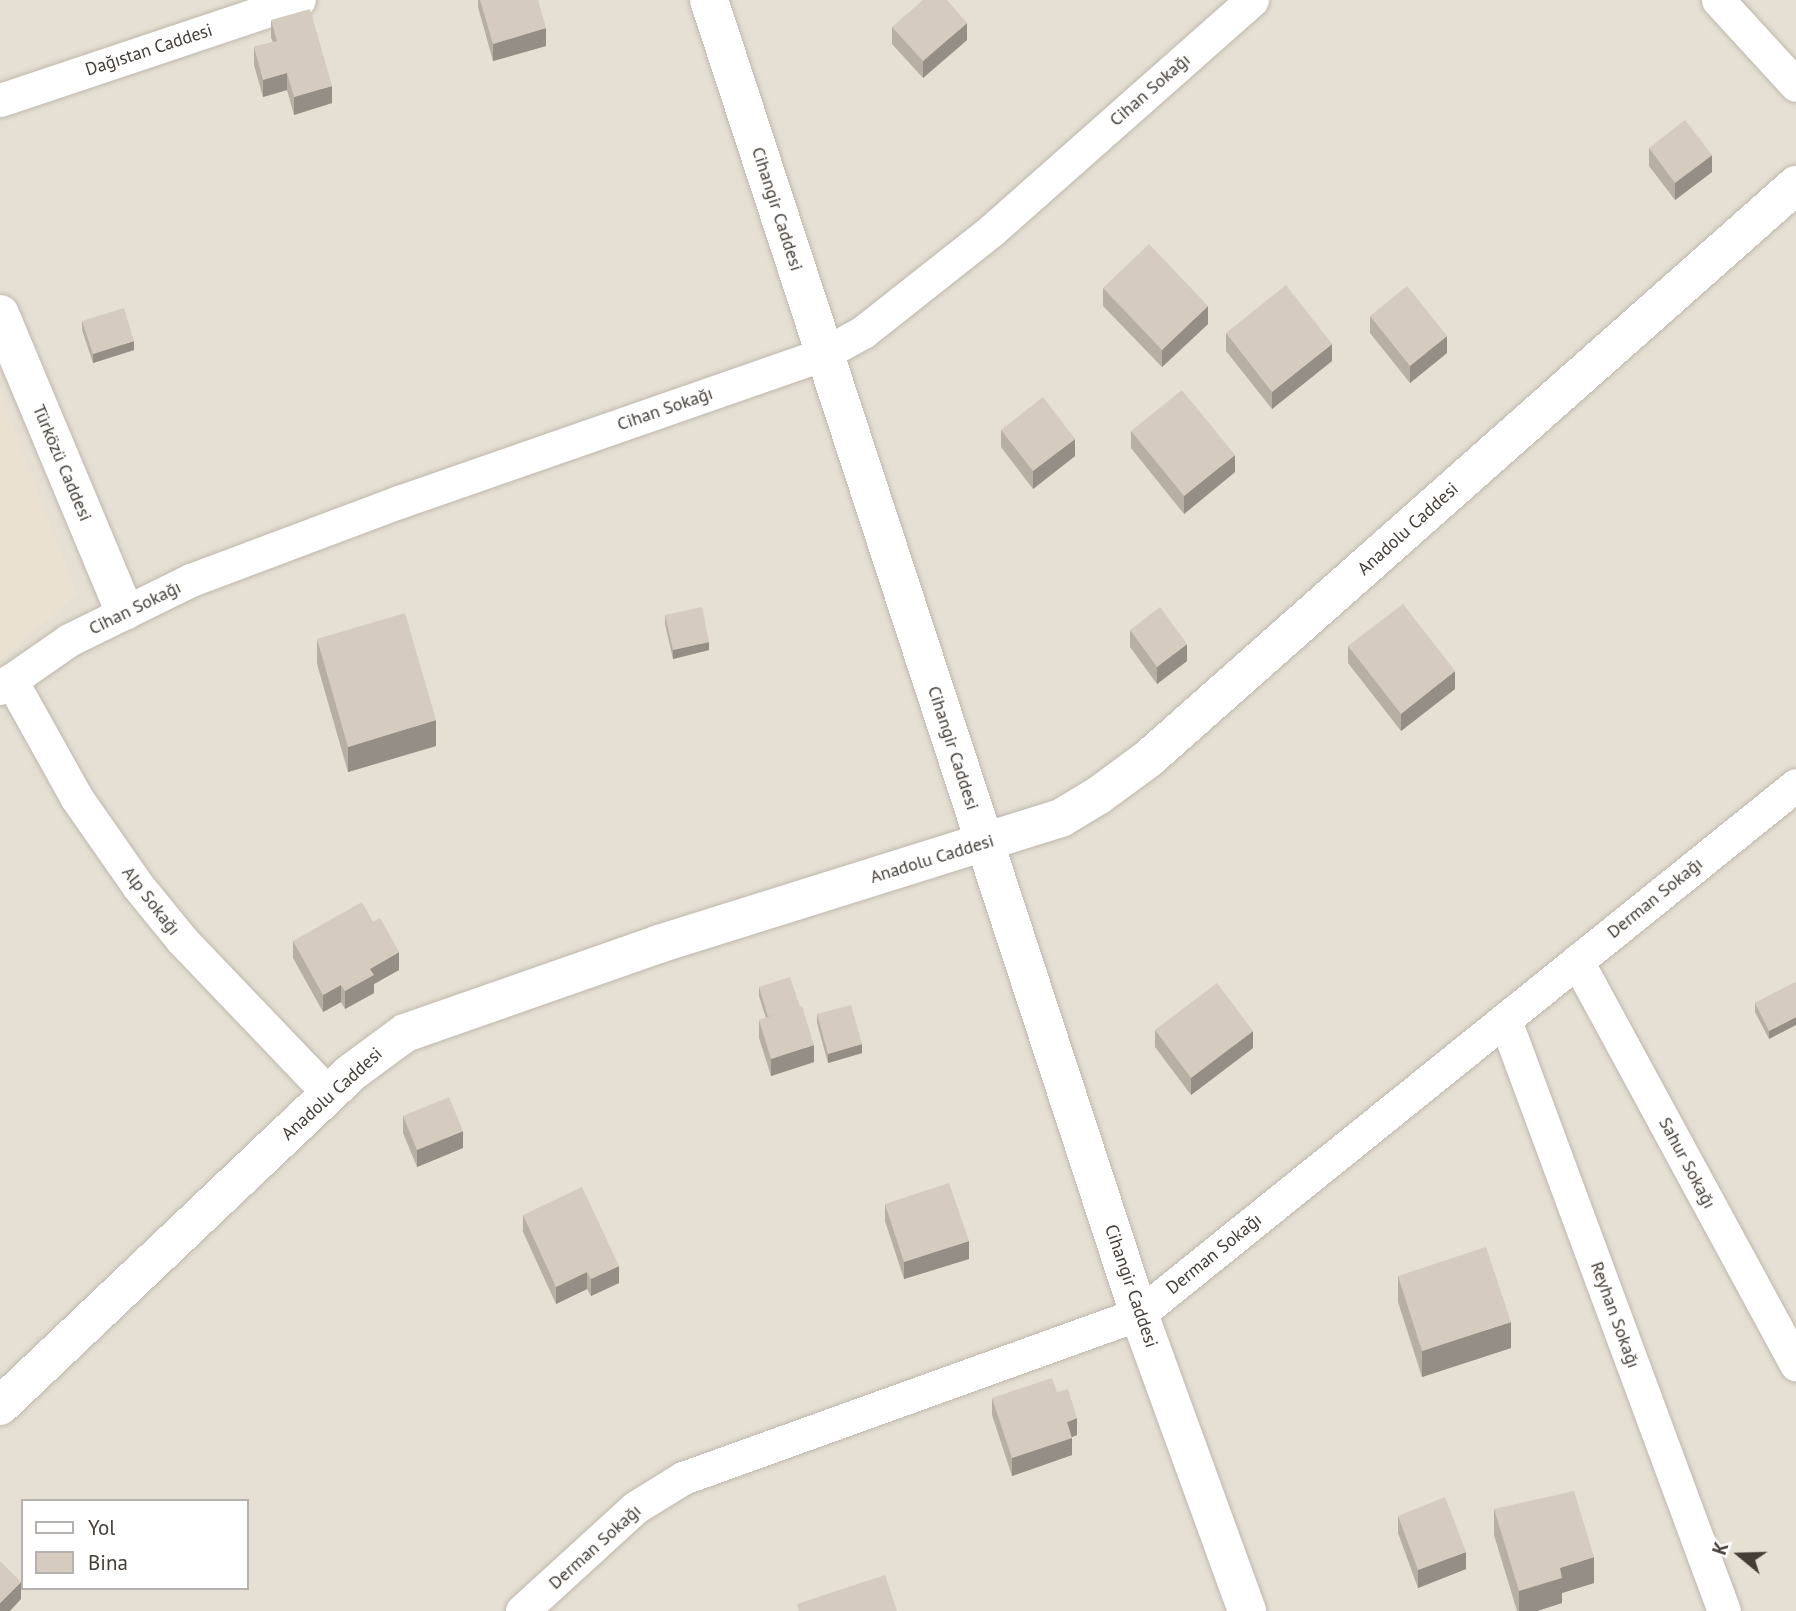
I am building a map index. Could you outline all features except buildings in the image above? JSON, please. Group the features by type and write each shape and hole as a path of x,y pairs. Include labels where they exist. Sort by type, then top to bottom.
{"street":[{"name":"Dağıstan Caddesi","path":"0,100 299,0"},
{"name":"Cihangir Caddesi","path":"709,0 1139,1314 1247,1611"},
{"name":"Cihan Sokağı","path":"5,684 69,640 191,580 399,502 823,354 863,332 992,230 1252,0"},
{"path":"1718,0 1796,85"},
{"name":"Anadolu Caddesi","path":"0,1406 329,1094 384,1046 426,1023 659,944 1061,818 1148,760 1796,185"},
{"name":"Türközü Caddesi","path":"0,314 124,611"},
{"name":"Alp Sokağı","path":"5,684 76,797 138,886 182,940 329,1094"},
{"name":"Derman Sokağı","path":"523,1611 636,1507 683,1478 1139,1314 1796,785"},
{"name":"Sahur Sokağı","path":"1577,961 1796,1364"},
{"name":"Reyhan Sokağı","path":"1505,1020 1724,1611"}],"shaded area":[{"path":"0,0 1796,0 1796,1611 0,1611"},
{"path":"0,392 77,594 0,661"}]}
